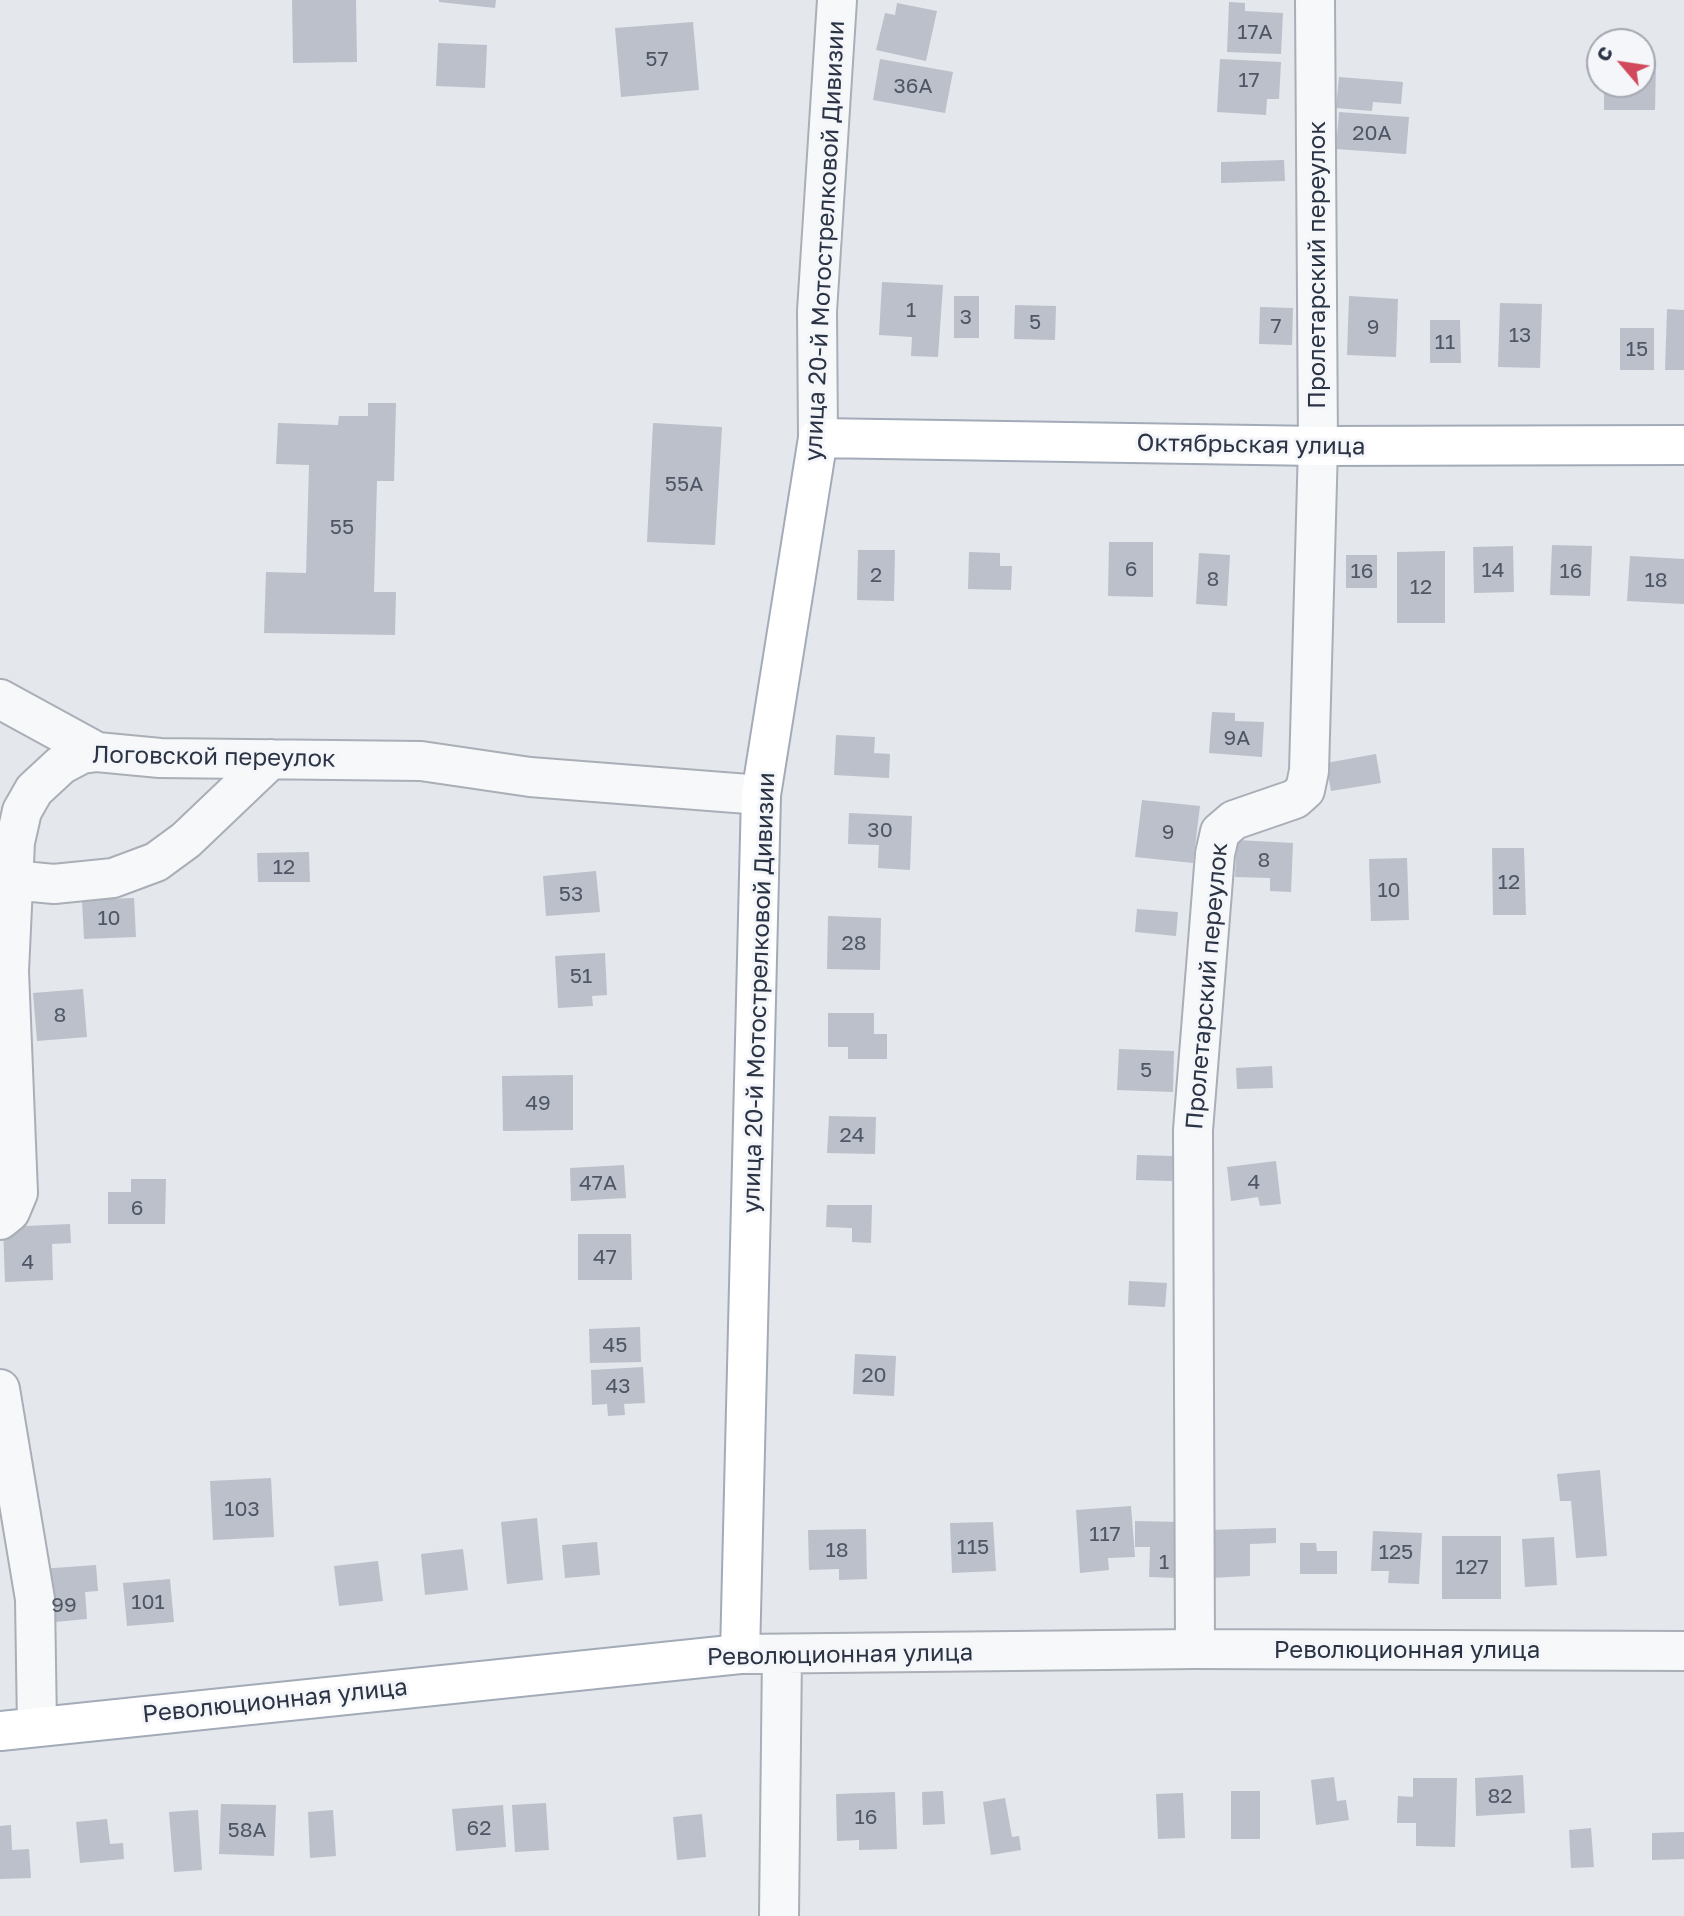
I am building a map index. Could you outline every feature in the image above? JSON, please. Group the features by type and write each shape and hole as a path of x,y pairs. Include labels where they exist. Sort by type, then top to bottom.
{"main road":[{"name":"Октябрьская улица","path":"818,438 1318,446 1684,445"},
{"name":"улица 20-й Мотострелковой Дивизии","path":"740,1654 761,795 818,438"},
{"name":"Революционная улица","path":"18,1728 740,1654"}],"street":[{"name":"улица 20-й Мотострелковой Дивизии","path":"818,438 817,312 838,0"},
{"name":"Пролетарский переулок","path":"1195,1649 1193,1130 1215,853 1220,832 1234,820 1295,799 1305,790 1309,771 1318,446 1315,0"},
{"path":"0,699 97,752"},
{"name":"Логовской переулок","path":"0,1220 10,1212 18,1193 9,971 15,842 22,811 34,790 61,765 82,754 97,752 160,758 421,761 530,777 761,795"},
{"path":"12,880 54,884 113,878 156,862 186,840 271,759"},
{"path":"0,1389 35,1599 18,1728"},
{"name":"Революционная улица","path":"740,1654 1195,1649 1684,1651"},
{"path":"779,1916 782,1654"}],"building":[{"path":"292,0 356,0 357,62 293,63"},
{"path":"439,0 496,0 495,8"},
{"path":"1229,2 1245,3 1245,11 1283,13 1281,54 1227,52"},
{"path":"897,3 937,11 926,61 876,50 885,13 895,15"},
{"path":"693,22 699,90 621,97 615,28"},
{"path":"438,43 487,45 485,88 436,86"},
{"path":"880,59 953,72 945,113 873,100"},
{"path":"1220,59 1281,62 1279,99 1267,99 1266,115 1217,112"},
{"path":"1339,77 1403,82 1401,104 1373,102 1372,111 1336,108"},
{"path":"1604,98 1655,98 1655,110 1604,110"},
{"path":"1339,112 1409,117 1406,154 1336,149"},
{"path":"1284,160 1285,181 1221,183 1221,162"},
{"path":"882,282 943,285 938,357 911,356 912,337 879,335"},
{"path":"954,296 979,296 979,338 954,338"},
{"path":"1349,296 1398,299 1396,357 1347,355"},
{"path":"1500,303 1542,304 1540,368 1498,367"},
{"path":"1015,305 1056,306 1055,340 1014,339"},
{"path":"1260,307 1293,308 1292,345 1259,344"},
{"path":"1667,309 1684,310 1684,370 1665,370"},
{"path":"1430,320 1460,320 1461,363 1430,363"},
{"path":"1620,328 1654,328 1654,370 1620,370"},
{"path":"368,403 396,403 394,481 377,481 374,592 396,592 395,635 264,633 266,572 306,573 309,465 276,464 278,423 338,425 339,416 368,416"},
{"path":"653,423 722,427 715,545 647,542"},
{"path":"1109,542 1153,542 1153,597 1108,596"},
{"path":"1552,545 1592,546 1590,596 1550,595"},
{"path":"1513,546 1514,592 1474,593 1473,547"},
{"path":"858,550 895,550 894,601 857,600"},
{"path":"1445,551 1445,623 1397,623 1397,552"},
{"path":"969,552 1000,553 1000,566 1012,566 1011,590 968,589"},
{"path":"1199,553 1230,555 1227,606 1196,604"},
{"path":"1346,555 1377,555 1377,588 1346,588"},
{"path":"1630,556 1684,559 1684,604 1627,601"},
{"path":"1212,712 1235,713 1235,721 1264,722 1262,757 1209,753"},
{"path":"836,735 875,737 874,753 890,754 889,778 834,775"},
{"path":"1376,754 1381,783 1331,791 1326,763"},
{"path":"1142,800 1200,806 1193,863 1135,857"},
{"path":"849,813 912,816 910,870 878,868 879,845 848,844"},
{"path":"1237,840 1293,843 1291,892 1270,891 1270,878 1235,877"},
{"path":"1492,848 1524,848 1526,915 1493,915"},
{"path":"309,852 310,882 258,882 257,853"},
{"path":"1407,858 1409,920 1371,921 1369,859"},
{"path":"596,871 600,912 546,916 543,876"},
{"path":"134,898 136,937 84,939 82,900"},
{"path":"1137,909 1178,912 1176,936 1135,932"},
{"path":"828,916 881,918 880,970 827,969"},
{"path":"605,953 607,995 592,996 593,1006 558,1008 555,956"},
{"path":"83,989 87,1037 37,1041 33,993"},
{"path":"828,1013 874,1013 874,1034 887,1034 887,1059 848,1059 848,1047 828,1047"},
{"path":"1119,1049 1174,1051 1173,1092 1117,1090"},
{"path":"1272,1066 1273,1088 1237,1089 1236,1068"},
{"path":"573,1075 573,1130 503,1131 502,1076"},
{"path":"829,1116 876,1117 875,1154 827,1153"},
{"path":"1137,1155 1173,1156 1172,1181 1136,1180"},
{"path":"1276,1161 1281,1204 1260,1206 1258,1197 1231,1201 1227,1167"},
{"path":"624,1165 626,1198 571,1201 570,1168"},
{"path":"131,1179 166,1179 165,1224 108,1224 108,1192 131,1192"},
{"path":"827,1205 872,1205 871,1243 852,1242 852,1228 826,1227"},
{"path":"70,1224 71,1243 52,1244 53,1280 5,1282 3,1227"},
{"path":"578,1234 631,1234 632,1280 578,1280"},
{"path":"1129,1281 1167,1283 1165,1307 1128,1305"},
{"path":"640,1327 641,1362 590,1363 589,1329"},
{"path":"855,1354 896,1356 894,1396 853,1394"},
{"path":"643,1367 645,1403 624,1404 625,1415 608,1416 607,1404 592,1405 591,1370"},
{"path":"1600,1470 1607,1556 1576,1558 1571,1501 1560,1501 1557,1474"},
{"path":"271,1478 274,1537 213,1540 210,1481"},
{"path":"1131,1506 1135,1557 1108,1558 1109,1570 1080,1573 1076,1510"},
{"path":"537,1518 543,1580 507,1584 501,1522"},
{"path":"1135,1521 1180,1522 1179,1578 1149,1577 1150,1547 1135,1547"},
{"path":"993,1522 996,1571 952,1573 950,1523"},
{"path":"1276,1528 1276,1543 1250,1544 1250,1576 1210,1578 1209,1530"},
{"path":"866,1529 867,1579 839,1580 839,1569 809,1570 808,1530"},
{"path":"1373,1531 1422,1533 1419,1584 1388,1583 1389,1571 1371,1571"},
{"path":"1442,1536 1501,1536 1501,1599 1442,1599"},
{"path":"1554,1537 1557,1585 1525,1587 1522,1539"},
{"path":"597,1542 600,1575 565,1578 562,1545"},
{"path":"1300,1543 1316,1543 1317,1551 1337,1551 1337,1574 1300,1574"},
{"path":"463,1549 468,1590 425,1595 421,1554"},
{"path":"378,1561 383,1601 339,1606 334,1566"},
{"path":"96,1565 98,1591 85,1592 87,1619 44,1623 40,1569"},
{"path":"170,1579 174,1622 127,1626 123,1583"},
{"path":"1523,1775 1525,1813 1476,1816 1475,1778"},
{"path":"1334,1777 1337,1801 1346,1800 1349,1820 1316,1825 1311,1780"},
{"path":"1413,1778 1457,1778 1455,1847 1416,1846 1416,1823 1397,1823 1398,1796 1413,1797"},
{"path":"943,1791 945,1824 923,1825 922,1792"},
{"path":"1231,1791 1260,1791 1260,1839 1231,1839"},
{"path":"895,1792 897,1849 859,1850 859,1840 837,1841 836,1794"},
{"path":"1183,1793 1185,1838 1158,1839 1156,1794"},
{"path":"1005,1798 1012,1837 1019,1836 1021,1850 991,1855 983,1802"},
{"path":"546,1803 549,1850 515,1852 512,1805"},
{"path":"221,1804 276,1805 274,1856 219,1854"},
{"path":"503,1805 506,1847 456,1851 452,1809"},
{"path":"198,1810 202,1870 174,1872 169,1812"},
{"path":"333,1810 336,1856 310,1858 308,1812"},
{"path":"702,1814 706,1857 677,1860 673,1817"},
{"path":"107,1819 110,1844 123,1843 124,1859 80,1863 76,1822"},
{"path":"11,1825 12,1850 29,1849 31,1878 0,1879 0,1826"},
{"path":"1591,1828 1594,1867 1571,1868 1569,1830"},
{"path":"1684,1832 1684,1859 1652,1860 1652,1833"}]}
